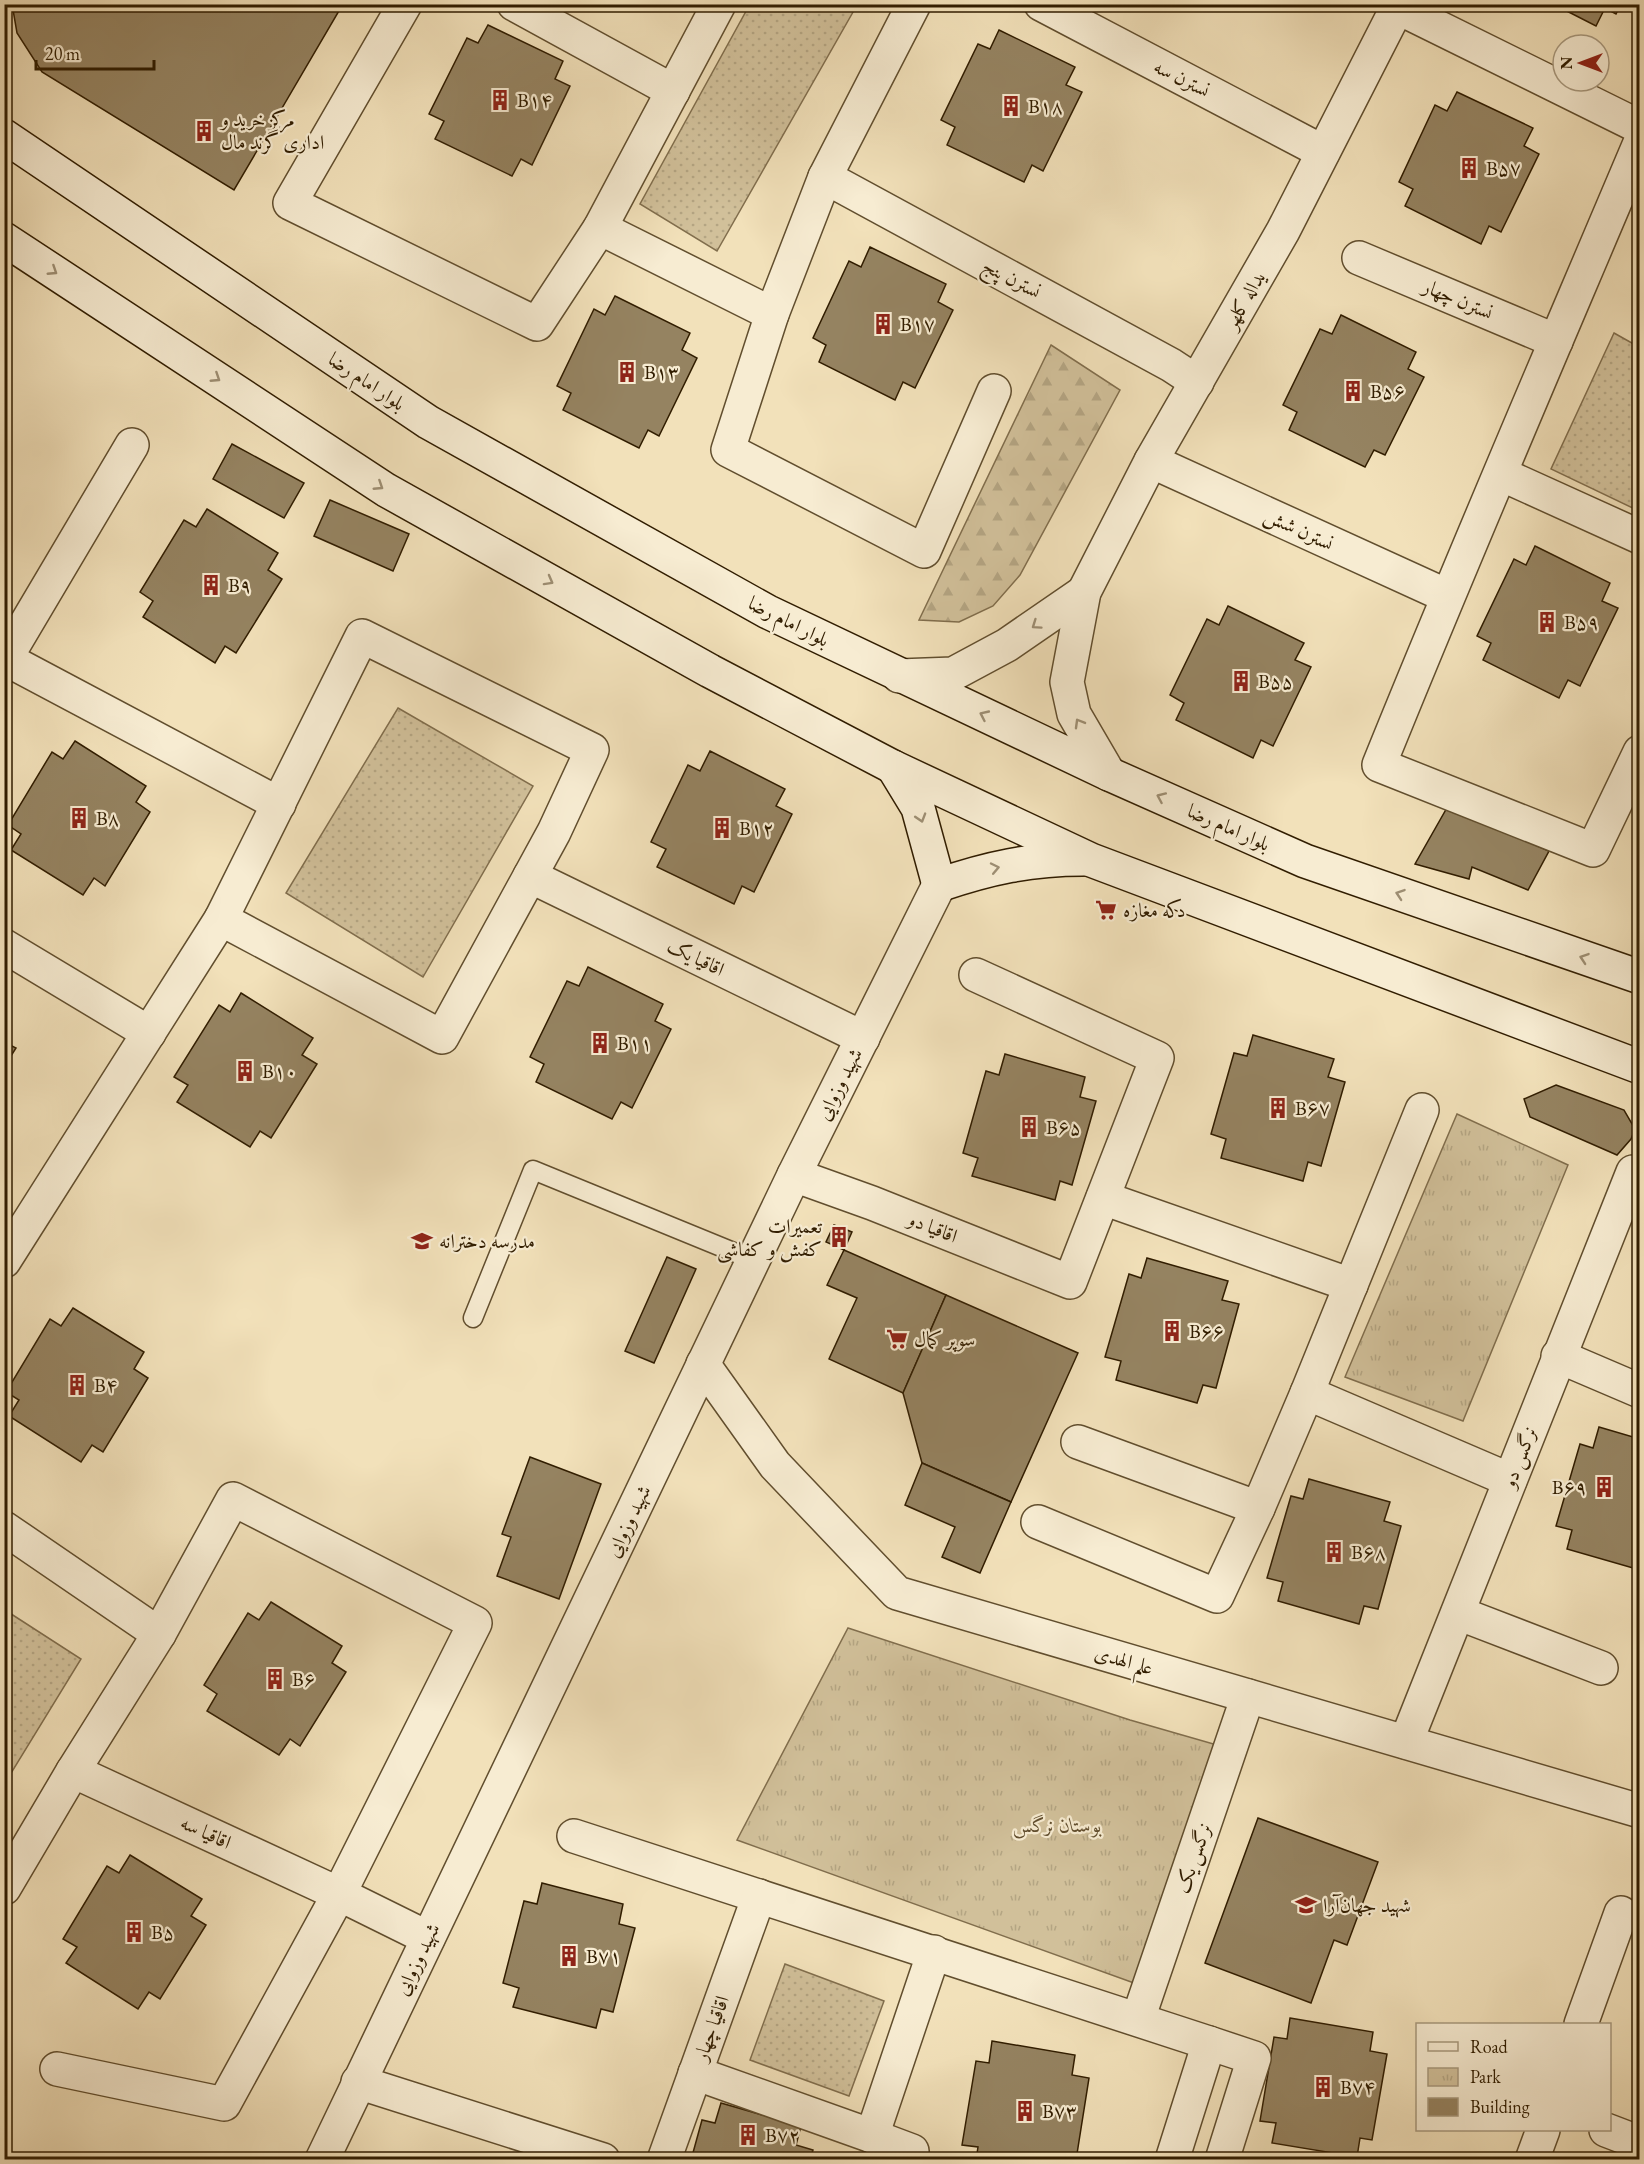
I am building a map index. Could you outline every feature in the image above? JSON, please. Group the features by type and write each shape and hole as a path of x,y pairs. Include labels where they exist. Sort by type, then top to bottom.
{"street":[{"path":"405,4 290,203 537,324 600,228 719,4"},
{"path":"514,4 673,91"},
{"path":"914,4 825,177 772,314 728,450 924,551 994,392"},
{"name":"نسترن سه","path":"1041,4 1323,152"},
{"path":"1398,6 1640,127"},
{"name":"یداله کلهر","path":"1109,774 1074,714 1067,682 1084,592 1151,461 1283,231 1398,6"},
{"name":"بلوار امام رضا","path":"4,136 428,422 768,612 1109,774 1305,861 1640,978"},
{"path":"1640,143 1501,474 1447,596 1379,765 1593,850 1640,752"},
{"name":"نسترن پنج","path":"825,177 1171,364 1197,382"},
{"path":"600,228 772,314"},
{"path":"4,238 386,490 710,671 893,767 1091,860 1640,1067"},
{"name":"نسترن چهار","path":"1359,258 1557,341"},
{"path":"132,445 5,660 279,804"},
{"name":"نسترن شش","path":"1151,461 1447,596"},
{"path":"1501,474 1640,537"},
{"name":"یداله کلهر","path":"899,676 953,674 1007,645 1084,592"},
{"path":"4,1261 221,919 362,636 592,750 554,832 442,1036 221,919"},
{"path":"893,767 918,808 939,885 978,872 1014,864 1047,859 1091,860"},
{"name":"اقاقیا یک","path":"530,876 863,1038"},
{"name":"شهید وزوایی","path":"322,2160 794,1175 939,885"},
{"path":"4,946 149,1033"},
{"path":"976,975 1157,1058 1103,1198 1351,1285"},
{"path":"1038,1522 1217,1596 1258,1508 1307,1393 1422,1110"},
{"name":"نرگس دو","path":"1406,1742 1633,1172"},
{"name":"اقاقیا دو","path":"794,1175 872,1203 1070,1282 1103,1198"},
{"path":"1558,1356 1640,1391"},
{"name":"علم الهدی","path":"703,1364 775,1465 897,1593 1640,1811"},
{"path":"1307,1393 1510,1480"},
{"path":"1078,1442 1258,1508"},
{"path":"4,1888 73,1771 159,1634 233,1499 475,1623 339,1894 224,2104 57,2069"},
{"path":"4,1528 159,1634"},
{"path":"1458,1613 1601,1668"},
{"name":"نرگس یک","path":"1138,2019 1248,1696"},
{"name":"اقاقیا سه","path":"73,1771 339,1894 428,1938"},
{"path":"574,1836 1254,2058 1222,2160"},
{"name":"اقاقیا چهار","path":"664,2160 759,1896"},
{"path":"1582,2023 1621,1913"},
{"path":"872,2136 934,1952"},
{"path":"1172,2160 1209,2043"},
{"path":"695,2073 912,2151 909,2160"},
{"path":"358,2082 603,2160"},
{"path":"1532,2160 1543,2131"},
{"path":"1609,2131 1640,2143"}],"lane":[{"path":"473,1318 533,1170 753,1260"}],"green space":[{"path":"750,4 857,5 717,251 640,204"},
{"path":"1614,333 1639,347 1639,511 1551,469"},
{"path":"1051,345 1120,390 1020,575 993,606 959,622 919,620"},
{"path":"398,708 533,786 423,977 286,893"},
{"path":"1457,1114 1568,1165 1463,1421 1345,1377"},
{"path":"5,1610 81,1659 5,1783"},
{"name":"بوستان نرگس","path":"848,1628 1130,1720 1217,1745 1134,1983 737,1840"},
{"path":"785,1964 884,2001 849,2096 750,2060"}],"building":[{"name":"مرکز خرید و اداری گرند مال","path":"12,4 343,4 234,190 42,72 17,33"},
{"path":"1553,4 1621,4 1616,14 1605,8 1596,26"},
{"name":"B۱۴","path":"488,25 563,61 555,79 570,86 532,165 521,159 512,176 435,139 444,121 429,114 467,38 478,43"},
{"name":"B۱۸","path":"999,30 1075,67 1066,85 1082,92 1043,171 1032,165 1024,182 947,145 955,127 941,120 978,44 990,49"},
{"name":"B۵۷","path":"1457,92 1533,128 1524,146 1539,154 1501,232 1489,226 1481,244 1405,206 1413,189 1399,182 1435,105 1447,111"},
{"name":"B۱۷","path":"870,247 946,284 938,302 953,310 915,388 903,382 895,400 819,362 826,345 813,338 849,261 861,267"},
{"name":"B۱۳","path":"615,296 690,333 682,350 697,358 659,436 648,430 639,448 563,410 571,393 557,386 594,309 605,315"},
{"name":"B۵۶","path":"1341,315 1416,352 1408,369 1424,377 1385,455 1374,450 1365,467 1289,430 1297,412 1283,405 1320,329 1332,334"},
{"path":"232,444 304,483 284,518 213,479"},
{"path":"330,500 409,534 393,571 314,536"},
{"name":"B۹","path":"207,509 278,553 268,570 282,579 236,653 225,646 215,663 143,617 153,601 140,592 184,520 196,527"},
{"name":"B۵۹","path":"1535,546 1610,583 1602,601 1618,608 1580,686 1568,680 1559,698 1483,660 1491,643 1477,636 1514,559 1526,565"},
{"name":"B۵۵","path":"1228,606 1304,643 1295,660 1311,667 1273,746 1261,740 1253,758 1176,720 1184,703 1170,695 1207,619 1219,625"},
{"name":"B۸","path":"75,741 146,786 136,802 150,812 105,886 94,878 83,895 11,850 21,834 8,825 52,752 63,759"},
{"name":"B۱۲","path":"710,751 785,789 776,806 792,814 754,892 742,886 734,904 657,867 666,849 651,842 688,765 700,771"},
{"path":"1448,806 1549,851 1528,890 1472,867 1469,879 1415,864"},
{"name":"B۱۱","path":"588,967 663,1004 655,1021 671,1029 632,1108 621,1102 612,1119 536,1082 544,1064 530,1057 567,981 579,986"},
{"name":"B۱۰","path":"241,993 313,1038 302,1055 317,1064 271,1138 260,1131 250,1147 177,1102 188,1085 174,1077 219,1005 230,1012"},
{"path":"4,1018 11,1023 4,1034"},
{"name":"B۶۷","path":"1253,1035 1334,1059 1328,1077 1345,1082 1321,1166 1308,1162 1303,1181 1221,1158 1226,1139 1211,1134 1234,1053 1247,1056"},
{"path":"4,1042 16,1048 4,1067"},
{"name":"B۶۵","path":"1005,1054 1085,1077 1080,1097 1096,1101 1072,1185 1060,1181 1055,1200 972,1176 978,1158 963,1153 986,1071 999,1075"},
{"path":"1556,1085 1624,1110 1635,1129 1631,1139 1617,1155 1530,1117 1524,1099"},
{"name":"تعمیرات کفش و کفاشی","path":"834,1225 852,1232 844,1250 826,1242"},
{"path":"844,1250 946,1295 903,1393 829,1359 857,1298 827,1285"},
{"path":"667,1257 696,1269 654,1363 625,1351"},
{"name":"B۶۶","path":"1147,1258 1228,1281 1222,1300 1239,1304 1216,1388 1203,1385 1197,1403 1116,1380 1121,1361 1105,1357 1129,1274 1141,1278"},
{"path":"946,1295 1078,1353 1011,1502 922,1463 903,1393"},
{"name":"B۴","path":"73,1308 144,1352 134,1369 148,1378 103,1452 92,1445 81,1462 9,1416 19,1400 6,1392 50,1319 61,1326"},
{"name":"B۶۹","path":"1599,1427 1640,1439 1640,1570 1567,1549 1572,1530 1556,1526 1580,1444 1593,1448"},
{"path":"530,1457 601,1484 559,1599 497,1576 511,1537 502,1534"},
{"path":"922,1463 1011,1502 980,1573 942,1557 955,1527 905,1505"},
{"name":"B۶۸","path":"1309,1479 1390,1502 1384,1521 1401,1526 1378,1609 1364,1606 1359,1624 1278,1601 1283,1582 1267,1578 1291,1496 1303,1499"},
{"name":"B۶","path":"271,1602 342,1646 332,1663 346,1672 300,1746 290,1739 279,1755 207,1711 217,1694 204,1685 248,1613 259,1620"},
{"path":"1258,1818 1378,1862 1347,1945 1334,1940 1311,2003 1205,1963"},
{"name":"B۵","path":"130,1855 202,1899 191,1916 206,1925 160,1999 149,1992 138,2009 66,1963 77,1947 63,1939 107,1866 119,1873"},
{"name":"B۷۱","path":"542,1883 623,1904 619,1924 635,1928 613,2012 601,2009 596,2028 513,2007 519,1988 503,1983 524,1901 537,1904"},
{"name":"B۷۴","path":"1290,2018 1373,2032 1370,2051 1387,2054 1372,2140 1360,2138 1357,2157 1272,2143 1276,2123 1260,2121 1274,2037 1287,2039"},
{"name":"B۷۳","path":"992,2041 1075,2055 1072,2075 1089,2078 1076,2160 976,2160 978,2147 962,2145 976,2061 989,2063"},
{"name":"B۷۲","path":"721,2103 801,2126 796,2145 813,2150 810,2160 691,2160 702,2120 715,2123"}],"place":[{"name":"B۱۴","path":"500,100"},
{"name":"B۱۸","path":"1011,106"},
{"name":"مرکز خرید و اداری گرند مال","path":"204,131"},
{"name":"B۵۷","path":"1469,168"},
{"name":"B۱۷","path":"883,324"},
{"name":"B۱۳","path":"627,372"},
{"name":"B۵۶","path":"1353,391"},
{"name":"B۹","path":"211,585"},
{"name":"B۵۹","path":"1547,622"},
{"name":"B۵۵","path":"1241,681"},
{"name":"B۸","path":"79,818"},
{"name":"B۱۲","path":"722,828"},
{"name":"دکه مغازه","path":"1106,910"},
{"name":"B۱۱","path":"600,1043"},
{"name":"B۱۰","path":"245,1071"},
{"name":"B۶۷","path":"1278,1108"},
{"name":"B۶۵","path":"1029,1127"},
{"name":"تعمیرات کفش و کفاشی","path":"839,1237"},
{"name":"مدرسه دخترانه","path":"422,1241"},
{"name":"B۶۶","path":"1172,1331"},
{"name":"سوپر کمال","path":"897,1339"},
{"name":"B۴","path":"77,1385"},
{"name":"B۶۹","path":"1604,1487"},
{"name":"B۶۸","path":"1334,1552"},
{"name":"B۶","path":"275,1679"},
{"name":"شهید جهان‌آرا","path":"1306,1905"},
{"name":"B۵","path":"134,1932"},
{"name":"B۷۱","path":"569,1956"},
{"name":"B۷۴","path":"1323,2087"},
{"name":"B۷۳","path":"1025,2111"},
{"name":"B۷۲","path":"748,2135"}]}
